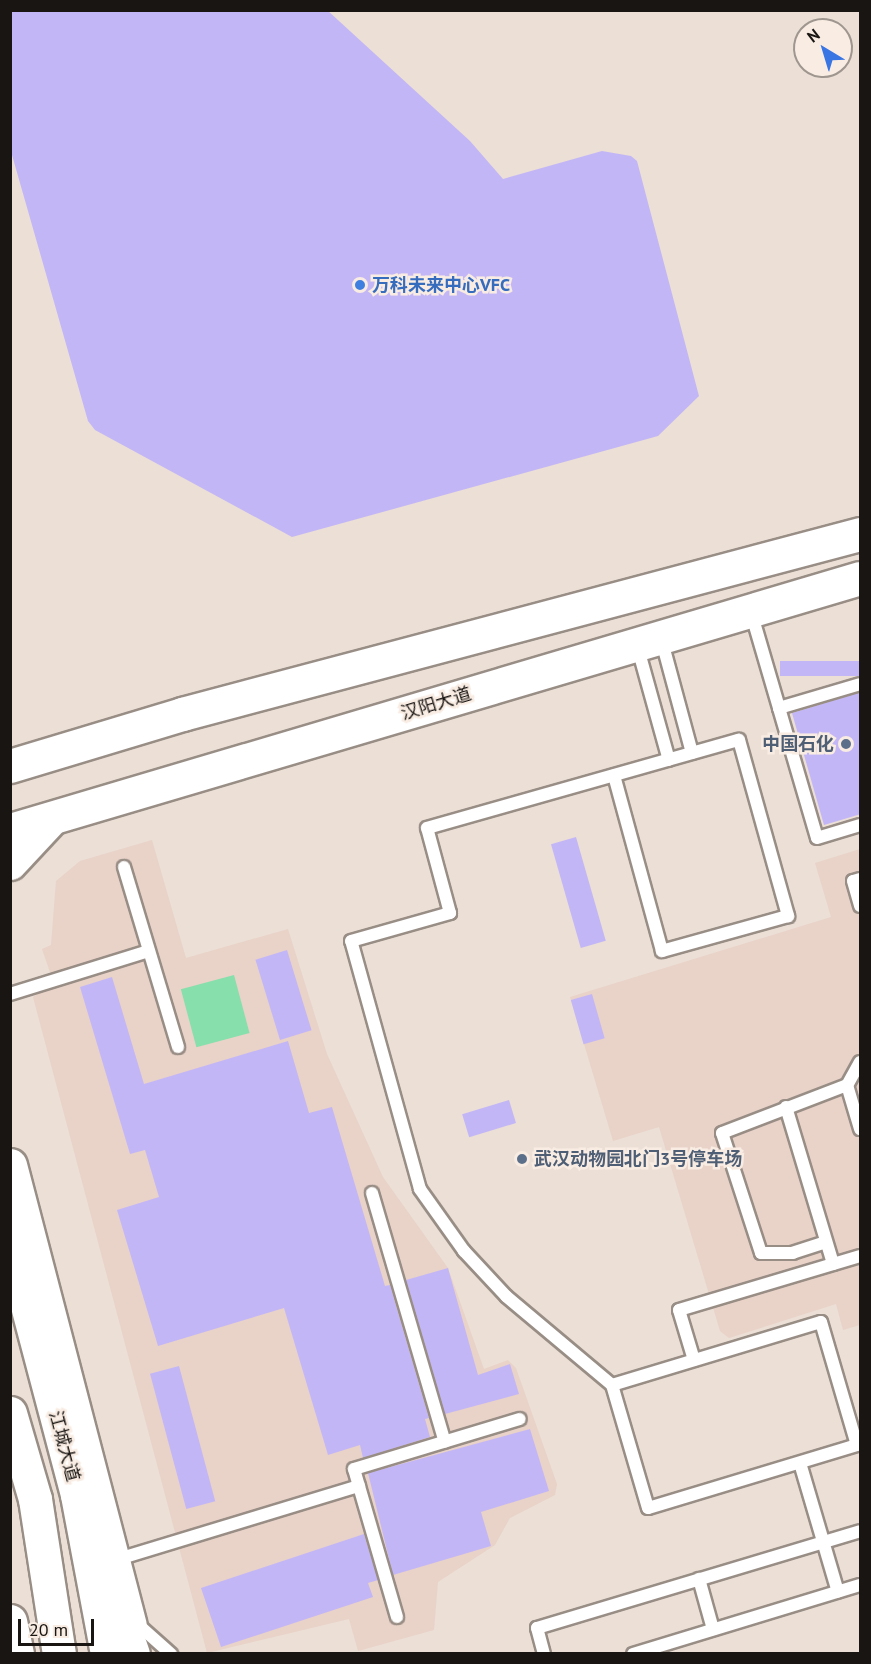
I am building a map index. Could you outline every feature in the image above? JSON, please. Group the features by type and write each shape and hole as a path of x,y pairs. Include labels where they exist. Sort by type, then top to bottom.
{"main road":[{"path":"10,766 182,714 861,534"},
{"name":"汉阳大道","path":"10,830 861,578"},
{"path":"10,742 99,721 182,714"},
{"path":"10,863 50,820"},
{"path":"10,1165 115,1560 135,1653"},
{"name":"江城大道","path":"10,1241 77,1496 107,1653"},
{"path":"10,1413 35,1499 59,1653"},
{"path":"77,1496 135,1653"},
{"path":"10,1621 17,1653"}],"lane":[{"path":"751,610 817,838 861,825"},
{"path":"649,641 692,753"},
{"path":"649,641 669,760"},
{"path":"779,708 861,684"},
{"path":"612,1385 821,1322 857,1445 648,1508 612,1385 506,1296 464,1251 420,1189 351,941 450,913 427,828 739,740 788,916 662,951 614,776"},
{"path":"124,867 178,1047"},
{"path":"861,879 853,881 861,906"},
{"path":"10,994 149,951"},
{"path":"826,1242 793,1252 761,1253 722,1133 786,1107 847,1086 861,1062"},
{"path":"847,1086 861,1130"},
{"path":"786,1107 832,1264"},
{"path":"372,1193 445,1442"},
{"path":"694,1360 679,1310 861,1256"},
{"path":"397,1617 354,1469 520,1419"},
{"path":"800,1462 838,1592"},
{"path":"115,1560 359,1486"},
{"path":"544,1653 537,1628 861,1531"},
{"path":"699,1579 714,1629"},
{"path":"633,1653 861,1585"},
{"path":"128,1616 171,1653"}],"shaded area":[{"path":"152,840 186,958 288,929 327,1054 383,1177 448,1268 484,1369 508,1360 516,1368 557,1484 555,1495 510,1518 495,1545 438,1582 434,1630 358,1651 349,1619 207,1653 33,997 54,984 42,949 51,945 56,881 80,861"},
{"path":"860,849 860,1325 843,1330 836,1304 729,1338 720,1331 659,1127 613,1141 570,997 831,917 815,863"}],"green space":[{"path":"234,975 250,1033 196,1047 181,989"}],"building":[{"name":"万科未来中心VFC","path":"10,10 327,10 470,141 503,179 602,151 631,156 637,161 699,396 658,436 292,537 95,430 88,421 10,148"},
{"path":"780,661 860,661 860,676 780,676"},
{"path":"861,692 861,814 824,825 792,713"},
{"path":"576,837 606,941 581,948 551,844"},
{"path":"287,950 312,1030 280,1040 255,960"},
{"path":"112,977 144,1084 288,1041 309,1113 332,1107 385,1286 390,1285 429,1418 425,1419 430,1437 363,1458 360,1445 328,1455 284,1308 158,1346 117,1210 159,1197 145,1150 130,1154 80,987"},
{"path":"592,994 605,1038 584,1044 571,1000"},
{"path":"509,1100 516,1123 469,1137 462,1114"},
{"path":"448,1268 478,1375 510,1364 519,1394 445,1414 406,1280"},
{"path":"179,1366 215,1501 186,1509 150,1374"},
{"path":"530,1429 549,1491 481,1512 491,1546 393,1575 368,1473"},
{"path":"364,1534 378,1580 368,1583 373,1597 221,1647 201,1588"}],"place":[{"name":"万科未来中心VFC","path":"360,285"},
{"name":"中国石化","path":"846,744"},
{"name":"武汉动物园北门3号停车场","path":"522,1159"}]}
